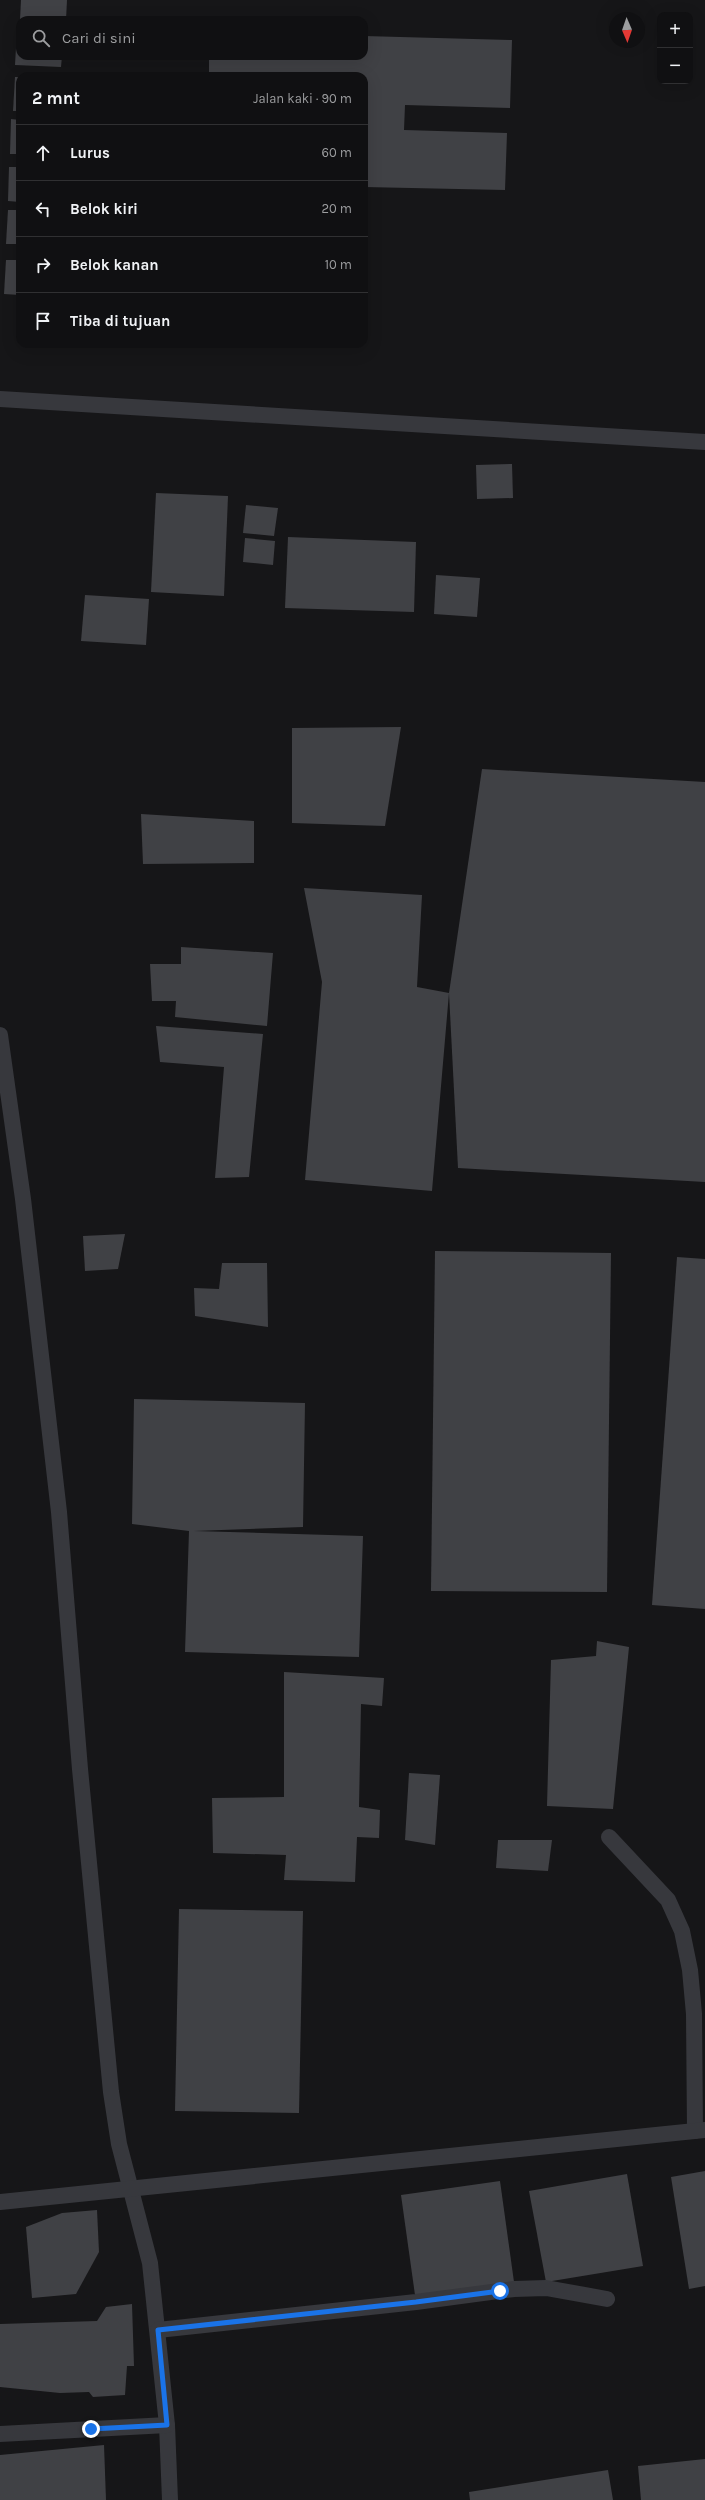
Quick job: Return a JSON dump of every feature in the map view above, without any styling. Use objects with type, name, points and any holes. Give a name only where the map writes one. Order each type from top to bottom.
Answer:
[{"type":"lane","points":[[0,399],[705,442]]},
{"type":"lane","points":[[0,1035],[23,1199],[59,1512],[80,1769],[111,2092],[119,2144],[150,2264],[167,2425],[170,2500]]},
{"type":"lane","points":[[0,2202],[700,2131],[694,2014],[690,1970],[682,1931],[668,1900],[609,1837]]},
{"type":"lane","points":[[158,2330],[416,2302],[514,2289],[546,2288],[607,2299]]},
{"type":"lane","points":[[0,2434],[167,2425]]},
{"type":"building","points":[[21,0],[67,0],[66,16],[20,16]]},
{"type":"building","points":[[368,36],[512,40],[510,108],[405,105],[404,130],[507,133],[505,190],[368,187],[368,72],[209,72],[209,60],[368,60]]},
{"type":"building","points":[[16,48],[16,60],[62,60],[61,67],[15,65]]},
{"type":"building","points":[[15,77],[16,77],[16,111],[13,111]]},
{"type":"building","points":[[11,119],[16,120],[16,154],[10,154]]},
{"type":"building","points":[[9,167],[16,167],[16,202],[8,201]]},
{"type":"building","points":[[8,210],[16,210],[16,244],[6,244]]},
{"type":"building","points":[[6,260],[16,260],[16,295],[4,294]]},
{"type":"building","points":[[512,464],[513,498],[477,499],[476,465]]},
{"type":"building","points":[[156,493],[228,496],[224,596],[151,592]]},
{"type":"building","points":[[246,505],[278,508],[274,536],[243,533]]},
{"type":"building","points":[[288,537],[416,542],[414,612],[285,608]]},
{"type":"building","points":[[245,538],[275,541],[273,565],[243,562]]},
{"type":"building","points":[[436,575],[480,578],[477,617],[434,614]]},
{"type":"building","points":[[85,595],[149,599],[146,645],[81,641]]},
{"type":"building","points":[[401,727],[385,826],[292,823],[292,728]]},
{"type":"building","points":[[482,769],[705,782],[705,1182],[458,1168],[449,993]]},
{"type":"building","points":[[141,814],[254,821],[254,863],[143,864]]},
{"type":"building","points":[[304,888],[422,895],[417,987],[449,993],[432,1191],[305,1180],[322,982]]},
{"type":"building","points":[[181,947],[273,953],[267,1026],[175,1017],[176,1001],[152,1001],[150,964],[181,964]]},
{"type":"building","points":[[156,1026],[263,1034],[249,1177],[215,1178],[224,1067],[160,1062]]},
{"type":"building","points":[[125,1234],[118,1269],[85,1271],[83,1236]]},
{"type":"building","points":[[435,1251],[611,1253],[607,1592],[431,1591]]},
{"type":"building","points":[[677,1257],[705,1259],[705,1609],[652,1605]]},
{"type":"building","points":[[222,1263],[267,1263],[268,1327],[195,1316],[194,1288],[219,1289]]},
{"type":"building","points":[[134,1399],[305,1403],[303,1527],[194,1531],[363,1536],[359,1657],[185,1652],[189,1531],[132,1524]]},
{"type":"building","points":[[597,1641],[629,1647],[613,1809],[547,1806],[551,1660],[596,1656]]},
{"type":"building","points":[[284,1672],[384,1678],[382,1706],[361,1704],[359,1807],[380,1810],[379,1838],[357,1837],[355,1882],[284,1880],[286,1855],[213,1853],[212,1798],[284,1797]]},
{"type":"building","points":[[409,1773],[440,1775],[435,1845],[405,1840]]},
{"type":"building","points":[[498,1840],[552,1840],[548,1871],[496,1868]]},
{"type":"building","points":[[179,1909],[303,1911],[299,2113],[175,2111]]},
{"type":"building","points":[[705,2171],[705,2286],[689,2289],[671,2177]]},
{"type":"building","points":[[627,2174],[643,2266],[546,2282],[529,2191]]},
{"type":"building","points":[[500,2181],[514,2282],[415,2295],[401,2195]]},
{"type":"building","points":[[97,2210],[99,2252],[76,2294],[32,2298],[26,2227],[62,2213]]},
{"type":"building","points":[[132,2304],[134,2366],[127,2366],[125,2395],[93,2397],[89,2392],[60,2393],[0,2387],[0,2324],[97,2321],[106,2307]]},
{"type":"building","points":[[104,2445],[106,2500],[0,2500],[0,2455]]},
{"type":"building","points":[[705,2459],[705,2500],[641,2500],[638,2466]]},
{"type":"building","points":[[608,2470],[613,2500],[470,2500],[469,2492]]},
{"type":"route","points":[[91,2429],[167,2425],[158,2330],[416,2302],[500,2291]]}]
